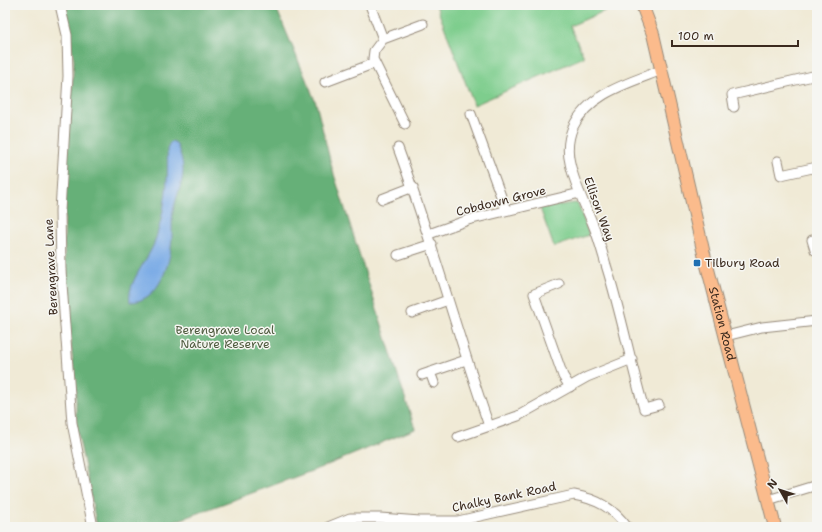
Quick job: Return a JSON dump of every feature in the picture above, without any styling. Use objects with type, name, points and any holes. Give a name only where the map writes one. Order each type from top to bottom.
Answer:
[{"type":"main road","name":"Station Road","points":[[642,5],[653,34],[704,254],[775,527]]},
{"type":"street","name":"Berengrave Lane","points":[[60,5],[67,35],[68,76],[60,211],[61,270],[72,422],[93,527]]},
{"type":"street","points":[[370,5],[383,39]]},
{"type":"street","points":[[405,124],[373,59],[374,51],[383,39],[423,24]]},
{"type":"street","points":[[325,82],[375,63]]},
{"type":"street","name":"Ellison Way","points":[[659,405],[644,409],[642,404],[632,359],[607,266],[593,224],[580,193],[568,155],[570,135],[586,108],[598,98],[662,70]]},
{"type":"street","points":[[734,107],[732,95],[817,75]]},
{"type":"street","points":[[471,114],[506,210]]},
{"type":"street","points":[[398,148],[429,234],[466,360],[490,426]]},
{"type":"street","points":[[778,161],[781,175],[817,167]]},
{"type":"street","points":[[382,199],[413,188]]},
{"type":"street","name":"Cobdown Grove","points":[[429,234],[468,220],[580,193]]},
{"type":"street","points":[[812,240],[815,250],[817,250]]},
{"type":"street","points":[[398,256],[432,244]]},
{"type":"street","points":[[559,284],[534,294],[563,376],[570,387]]},
{"type":"street","points":[[412,313],[448,300]]},
{"type":"street","points":[[726,336],[762,327],[817,321]]},
{"type":"street","points":[[458,437],[518,416],[604,369],[632,359]]},
{"type":"street","points":[[434,383],[426,374],[466,360]]},
{"type":"street","points":[[768,500],[817,485]]},
{"type":"street","name":"Chalky Bank Road","points":[[328,527],[350,518],[420,522],[458,520],[574,495],[588,497],[604,504],[618,515],[627,527]]},
{"type":"green space","name":"Berengrave Local Nature Reserve","points":[[65,5],[275,5],[316,103],[332,168],[415,429],[325,466],[160,527],[97,527],[76,424],[76,392],[67,307],[64,246],[66,162],[74,61]]},
{"type":"green space","points":[[436,5],[618,5],[570,26],[584,57],[474,105]]},
{"type":"green space","points":[[575,203],[578,204],[589,235],[554,247],[540,208]]},
{"type":"water","points":[[172,141],[176,143],[183,170],[181,185],[173,211],[172,244],[167,266],[164,275],[154,291],[139,301],[130,302],[131,287],[155,241],[164,207],[167,184],[167,149]]},
{"type":"place","name":"Tilbury Road","points":[[697,263]]}]
